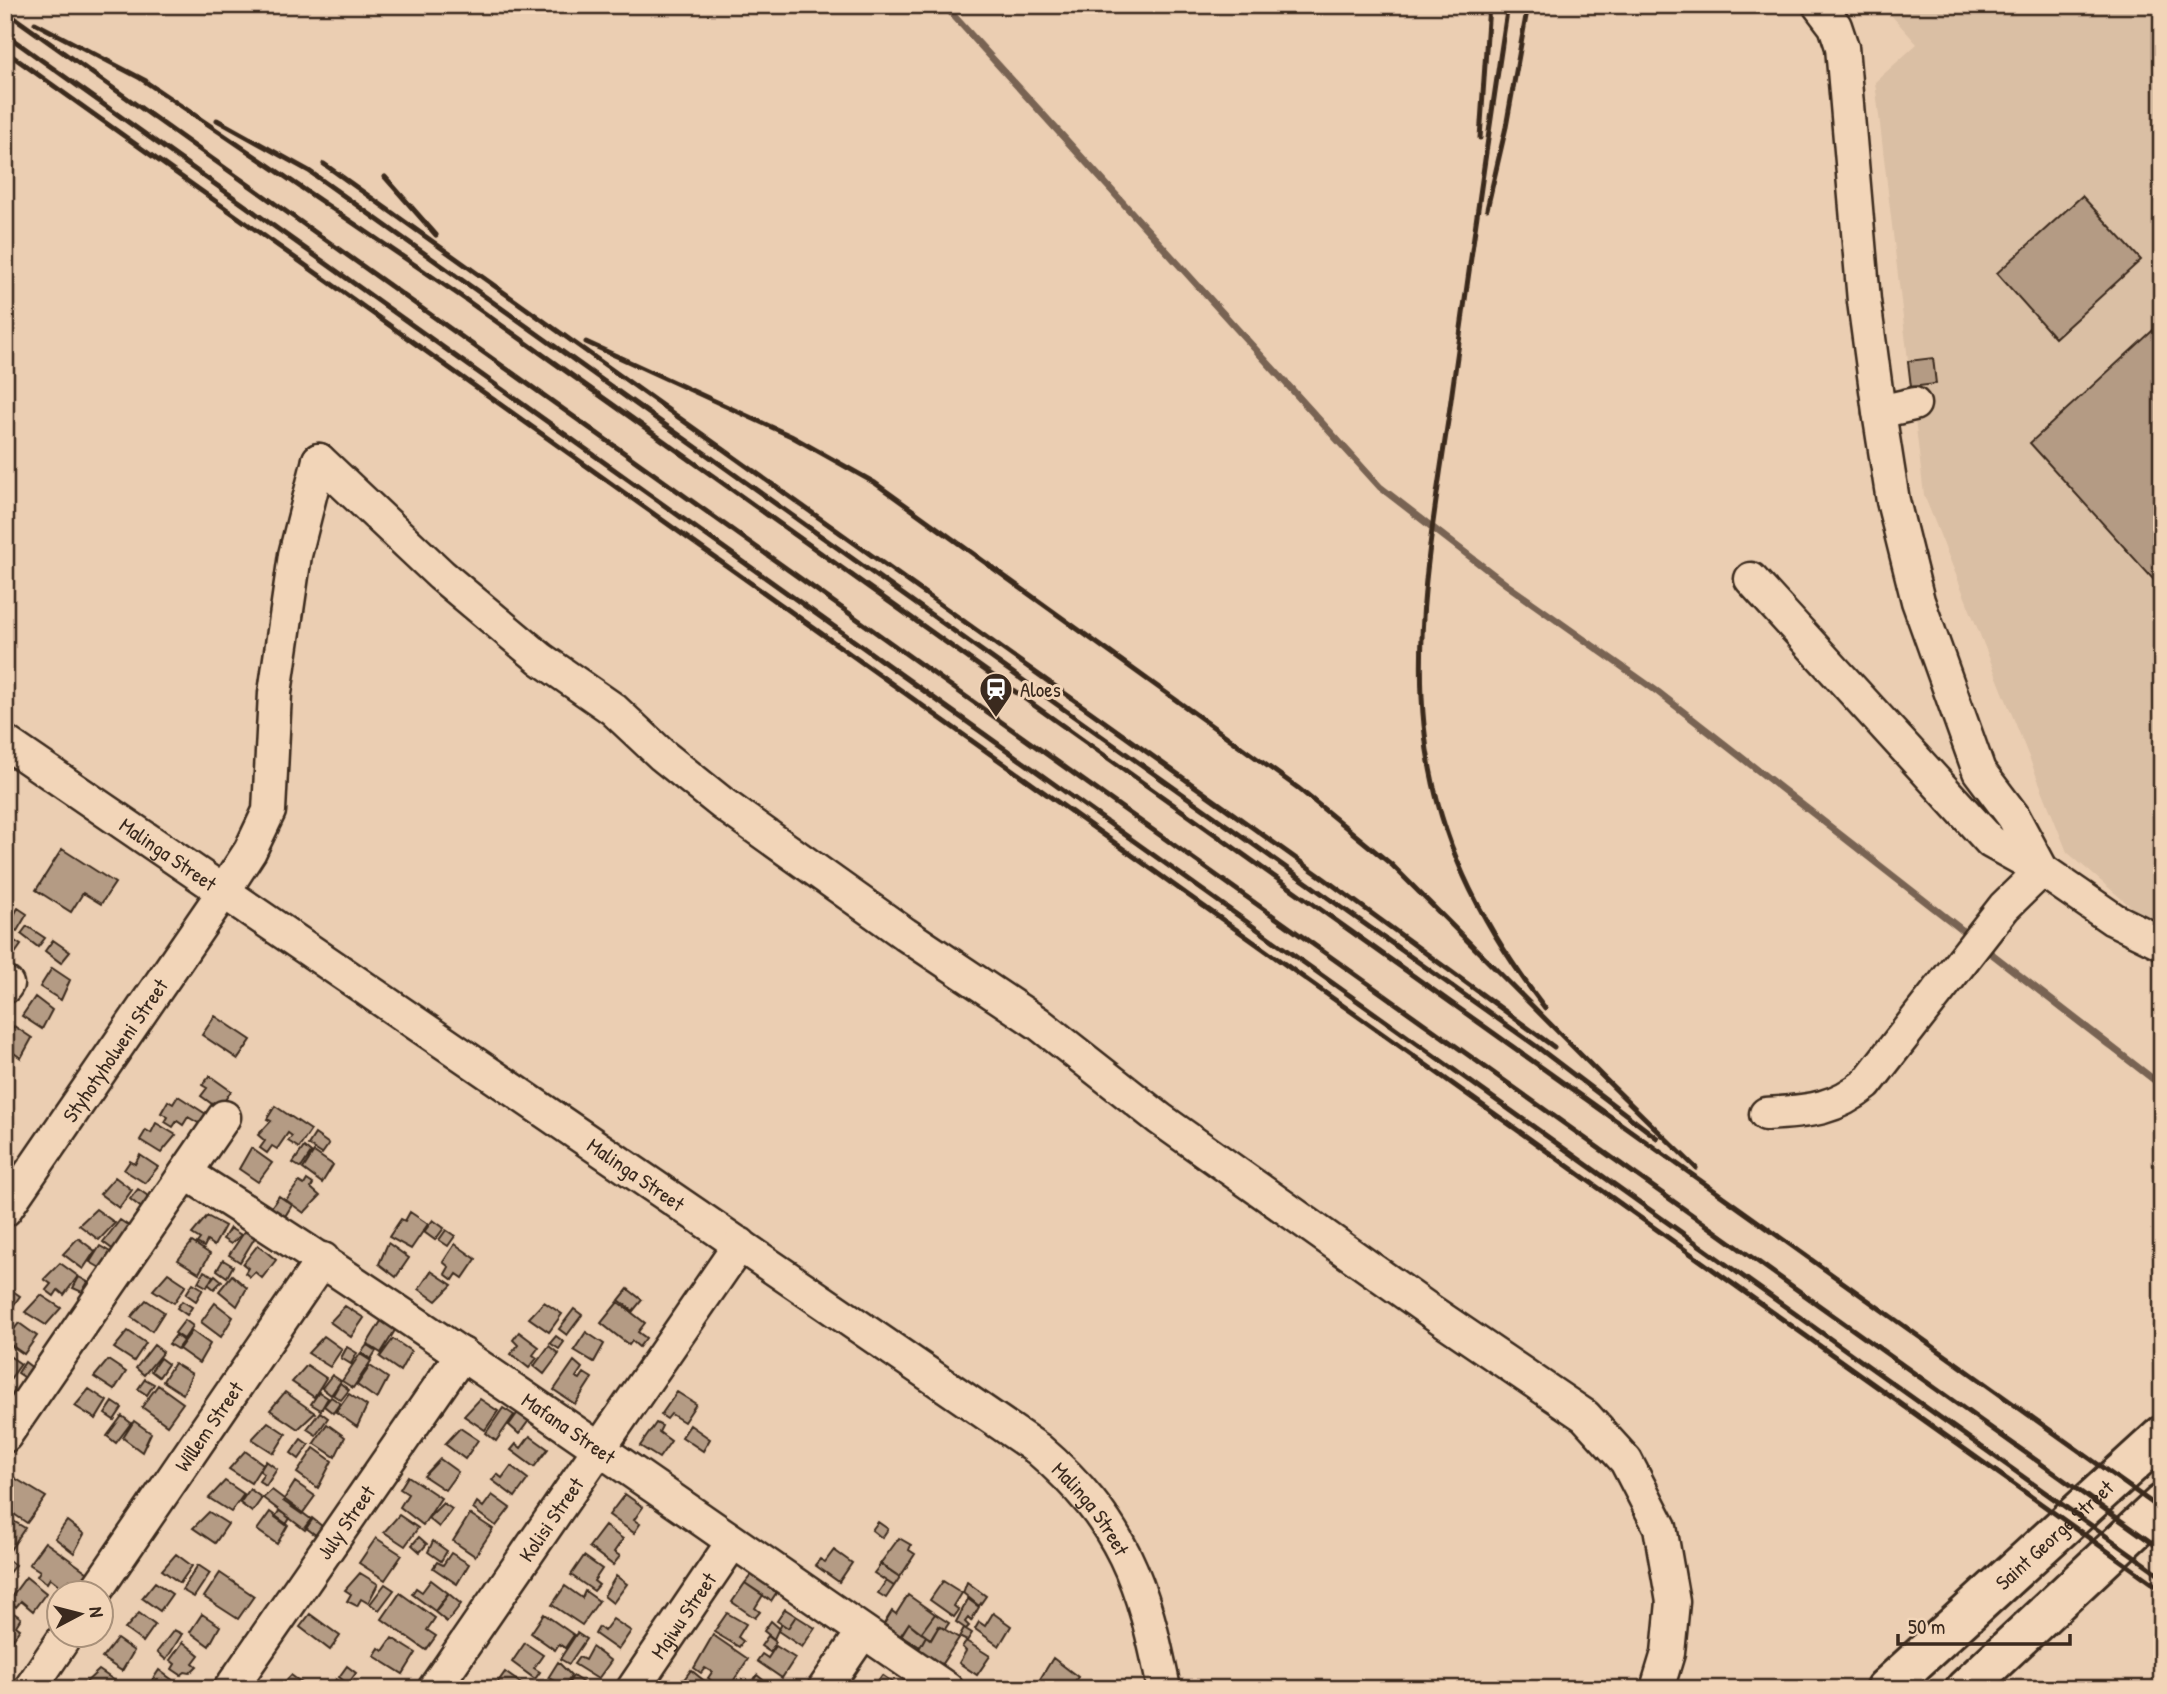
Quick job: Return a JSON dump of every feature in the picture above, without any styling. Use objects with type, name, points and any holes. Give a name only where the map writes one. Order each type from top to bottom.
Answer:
[{"type":"main road","name":"Saint George Street","points":[[1885,1689],[2162,1436]]},
{"type":"main road","points":[[1965,1689],[2162,1504]]},
{"type":"street","points":[[1819,5],[1835,26],[1842,47],[1863,288],[1879,412],[1894,501],[1917,601],[1979,771],[2013,816],[2042,870]]},
{"type":"street","points":[[1879,412],[1913,404]]},
{"type":"street","name":"Styhotyholweni Street","points":[[5,1210],[224,891],[250,851],[269,811],[275,693],[280,654],[295,555],[319,460],[441,575],[541,659],[613,709],[662,755],[723,804],[905,934],[1038,1023],[1160,1119],[1585,1416],[1626,1461],[1660,1527],[1673,1602],[1668,1653],[1657,1689]]},
{"type":"street","points":[[1751,579],[1992,842],[2042,870],[2113,919],[2162,943]]},
{"type":"street","name":"Malinga Street","points":[[5,742],[1038,1449],[1076,1483],[1108,1524],[1134,1573],[1151,1625],[1164,1689]]},
{"type":"street","points":[[1766,1114],[1823,1109],[1845,1101],[1866,1084],[2004,907],[2042,870]]},
{"type":"street","points":[[5,1436],[224,1117]]},
{"type":"street","name":"Mafana Street","points":[[186,1173],[323,1259],[599,1446],[947,1689]]},
{"type":"street","name":"Kolisi Street","points":[[433,1689],[740,1244]]},
{"type":"street","name":"Willem Street","points":[[105,1578],[323,1259]]},
{"type":"street","name":"July Street","points":[[229,1689],[462,1354]]},
{"type":"street","name":"Mgiwu Street","points":[[633,1689],[733,1542]]},
{"type":"street","points":[[824,1689],[863,1632]]},
{"type":"street","points":[[30,1689],[57,1648]]},
{"type":"shaded area","points":[[1882,5],[2162,5],[2162,930],[2158,930],[2067,852],[1924,495],[1875,82],[1917,44]]},
{"type":"building","points":[[2082,196],[2141,260],[2055,338],[1997,273]]},
{"type":"building","points":[[2162,322],[2162,589],[2030,443]]},
{"type":"building","points":[[1933,358],[1936,384],[1911,387],[1908,361]]},
{"type":"building","points":[[62,849],[115,883],[101,904],[83,893],[71,912],[36,890]]},
{"type":"building","points":[[18,908],[27,914],[17,931],[8,926]]},
{"type":"building","points":[[27,926],[45,938],[38,947],[21,934]]},
{"type":"building","points":[[5,935],[21,945],[14,955],[5,950]]},
{"type":"building","points":[[53,940],[70,952],[61,963],[45,951]]},
{"type":"building","points":[[52,968],[70,980],[61,1000],[40,987]]},
{"type":"building","points":[[35,997],[52,1010],[42,1029],[22,1016]]},
{"type":"building","points":[[215,1016],[251,1040],[238,1059],[202,1035]]},
{"type":"building","points":[[14,1026],[32,1038],[21,1058],[5,1047],[5,1038]]},
{"type":"building","points":[[5,1062],[12,1067],[5,1084]]},
{"type":"building","points":[[210,1076],[231,1091],[219,1109],[201,1096],[207,1088],[202,1085]]},
{"type":"building","points":[[178,1096],[206,1114],[200,1124],[188,1117],[183,1125],[177,1121],[173,1127],[165,1122],[168,1117],[161,1113],[168,1101],[173,1104]]},
{"type":"building","points":[[275,1106],[311,1130],[299,1148],[288,1141],[292,1136],[288,1133],[277,1149],[272,1146],[267,1153],[260,1148],[265,1141],[258,1135],[271,1121],[267,1119]]},
{"type":"building","points":[[156,1123],[176,1135],[161,1153],[140,1140],[146,1130],[151,1133]]},
{"type":"building","points":[[315,1134],[329,1144],[322,1154],[308,1145]]},
{"type":"building","points":[[304,1147],[311,1153],[301,1168],[293,1163]]},
{"type":"building","points":[[251,1148],[272,1163],[258,1182],[239,1169]]},
{"type":"building","points":[[314,1152],[333,1165],[322,1183],[303,1169]]},
{"type":"building","points":[[140,1155],[158,1167],[145,1183],[124,1170],[130,1161],[135,1164]]},
{"type":"building","points":[[115,1177],[132,1190],[119,1208],[100,1194]]},
{"type":"building","points":[[307,1180],[313,1184],[311,1188],[320,1196],[304,1213],[286,1200],[299,1182],[304,1185]]},
{"type":"building","points":[[138,1189],[151,1198],[143,1209],[130,1199]]},
{"type":"building","points":[[279,1196],[292,1205],[284,1218],[270,1209]]},
{"type":"building","points":[[96,1209],[115,1223],[99,1240],[79,1225]]},
{"type":"building","points":[[410,1212],[428,1224],[411,1249],[389,1237],[401,1219],[405,1221]]},
{"type":"building","points":[[207,1216],[225,1226],[214,1246],[207,1241],[204,1247],[197,1243],[200,1239],[192,1234]]},
{"type":"building","points":[[120,1220],[132,1228],[115,1251],[103,1242]]},
{"type":"building","points":[[433,1220],[444,1228],[435,1240],[424,1232]]},
{"type":"building","points":[[230,1228],[241,1235],[231,1244],[223,1239]]},
{"type":"building","points":[[247,1228],[257,1234],[240,1262],[229,1255]]},
{"type":"building","points":[[446,1230],[455,1236],[448,1246],[439,1240]]},
{"type":"building","points":[[78,1238],[95,1251],[83,1269],[63,1254]]},
{"type":"building","points":[[192,1242],[210,1254],[199,1273],[178,1260]]},
{"type":"building","points":[[388,1243],[409,1258],[396,1277],[379,1264]]},
{"type":"building","points":[[455,1244],[476,1259],[463,1278],[457,1274],[453,1280],[445,1274],[449,1267],[443,1262]]},
{"type":"building","points":[[258,1245],[276,1260],[262,1278],[255,1272],[250,1277],[245,1273],[248,1268],[243,1264]]},
{"type":"building","points":[[100,1246],[112,1253],[102,1269],[90,1262]]},
{"type":"building","points":[[223,1260],[233,1266],[227,1277],[217,1270]]},
{"type":"building","points":[[60,1263],[78,1276],[64,1295],[58,1290],[54,1296],[46,1290],[51,1284],[44,1279]]},
{"type":"building","points":[[204,1271],[213,1276],[207,1287],[198,1282]]},
{"type":"building","points":[[431,1271],[452,1285],[436,1301],[419,1289]]},
{"type":"building","points":[[168,1273],[186,1285],[174,1303],[153,1290]]},
{"type":"building","points":[[215,1275],[222,1281],[214,1289],[208,1284]]},
{"type":"building","points":[[232,1275],[247,1288],[237,1306],[219,1291]]},
{"type":"building","points":[[79,1277],[88,1282],[82,1292],[73,1288]]},
{"type":"building","points":[[193,1283],[203,1289],[196,1301],[186,1294]]},
{"type":"building","points":[[10,1289],[20,1296],[11,1309],[5,1304],[5,1296]]},
{"type":"building","points":[[628,1289],[642,1300],[633,1311],[619,1300]]},
{"type":"building","points":[[41,1295],[61,1308],[46,1325],[25,1312]]},
{"type":"building","points":[[146,1300],[164,1312],[152,1331],[131,1317]]},
{"type":"building","points":[[182,1301],[192,1307],[187,1315],[177,1308]]},
{"type":"building","points":[[544,1302],[562,1314],[549,1332],[529,1318]]},
{"type":"building","points":[[618,1302],[645,1323],[638,1332],[646,1338],[639,1347],[632,1341],[629,1345],[601,1323]]},
{"type":"building","points":[[215,1303],[233,1317],[221,1337],[201,1322]]},
{"type":"building","points":[[345,1306],[364,1318],[351,1337],[330,1322]]},
{"type":"building","points":[[574,1309],[582,1315],[567,1335],[559,1329]]},
{"type":"building","points":[[383,1318],[397,1327],[381,1353],[367,1344]]},
{"type":"building","points":[[185,1320],[193,1326],[184,1339],[175,1333]]},
{"type":"building","points":[[19,1323],[37,1336],[24,1354],[5,1341]]},
{"type":"building","points":[[128,1331],[146,1343],[134,1361],[114,1348]]},
{"type":"building","points":[[192,1331],[210,1344],[199,1363],[179,1349]]},
{"type":"building","points":[[519,1332],[539,1347],[533,1355],[537,1358],[529,1368],[511,1354],[518,1345],[513,1340]]},
{"type":"building","points":[[586,1332],[604,1344],[594,1362],[574,1350]]},
{"type":"building","points":[[176,1335],[183,1341],[177,1349],[169,1344]]},
{"type":"building","points":[[324,1336],[342,1349],[330,1367],[308,1353]]},
{"type":"building","points":[[556,1336],[564,1342],[559,1349],[550,1343]]},
{"type":"building","points":[[393,1339],[411,1351],[400,1371],[380,1357]]},
{"type":"building","points":[[154,1345],[163,1352],[144,1375],[136,1368]]},
{"type":"building","points":[[367,1345],[376,1351],[371,1359],[361,1353]]},
{"type":"building","points":[[549,1346],[559,1354],[544,1374],[534,1366]]},
{"type":"building","points":[[347,1347],[357,1353],[351,1364],[341,1358]]},
{"type":"building","points":[[5,1353],[21,1364],[8,1382],[5,1380]]},
{"type":"building","points":[[360,1354],[371,1361],[353,1388],[342,1381]]},
{"type":"building","points":[[160,1358],[168,1364],[159,1377],[151,1371]]},
{"type":"building","points":[[108,1360],[126,1372],[114,1390],[94,1377]]},
{"type":"building","points":[[574,1361],[582,1368],[576,1377],[580,1379],[584,1373],[592,1378],[575,1404],[554,1390]]},
{"type":"building","points":[[25,1362],[34,1369],[27,1379],[18,1373]]},
{"type":"building","points":[[174,1363],[192,1374],[183,1394],[163,1381]]},
{"type":"building","points":[[307,1365],[326,1378],[314,1397],[292,1382]]},
{"type":"building","points":[[370,1366],[388,1378],[377,1399],[357,1385]]},
{"type":"building","points":[[332,1375],[341,1381],[331,1395],[322,1388]]},
{"type":"building","points":[[145,1379],[154,1384],[147,1395],[138,1389]]},
{"type":"building","points":[[340,1383],[349,1390],[341,1400],[333,1395]]},
{"type":"building","points":[[158,1385],[183,1403],[167,1425],[142,1407]]},
{"type":"building","points":[[89,1389],[107,1401],[96,1419],[75,1406]]},
{"type":"building","points":[[285,1392],[315,1413],[298,1429],[270,1410]]},
{"type":"building","points":[[319,1392],[328,1398],[321,1410],[311,1404]]},
{"type":"building","points":[[677,1392],[696,1404],[684,1422],[671,1414],[667,1419],[661,1415]]},
{"type":"building","points":[[349,1394],[367,1406],[357,1427],[336,1412]]},
{"type":"building","points":[[331,1397],[340,1403],[333,1413],[324,1406]]},
{"type":"building","points":[[480,1399],[498,1411],[485,1430],[464,1416]]},
{"type":"building","points":[[113,1402],[122,1408],[114,1420],[105,1414]]},
{"type":"building","points":[[503,1408],[514,1415],[496,1441],[486,1433]]},
{"type":"building","points":[[519,1411],[530,1419],[519,1434],[509,1425]]},
{"type":"building","points":[[320,1412],[328,1418],[316,1435],[307,1429]]},
{"type":"building","points":[[122,1416],[131,1423],[116,1443],[107,1436]]},
{"type":"building","points":[[134,1421],[151,1433],[142,1452],[123,1438]]},
{"type":"building","points":[[268,1422],[286,1434],[274,1453],[252,1439]]},
{"type":"building","points":[[656,1423],[662,1426],[659,1432],[671,1441],[659,1458],[640,1446]]},
{"type":"building","points":[[327,1424],[345,1437],[335,1457],[314,1443]]},
{"type":"building","points":[[690,1425],[710,1439],[703,1451],[682,1437]]},
{"type":"building","points":[[460,1428],[478,1440],[465,1459],[445,1444]]},
{"type":"building","points":[[530,1436],[548,1449],[534,1467],[511,1450],[516,1444],[521,1448]]},
{"type":"building","points":[[301,1439],[309,1445],[299,1459],[291,1453]]},
{"type":"building","points":[[314,1448],[332,1461],[318,1488],[297,1473]]},
{"type":"building","points":[[245,1451],[263,1464],[251,1483],[229,1469]]},
{"type":"building","points":[[440,1459],[458,1472],[445,1490],[424,1476]]},
{"type":"building","points":[[266,1461],[277,1469],[266,1486],[259,1481],[264,1474],[260,1471]]},
{"type":"building","points":[[511,1466],[528,1479],[515,1497],[492,1480],[497,1474],[502,1478]]},
{"type":"building","points":[[8,1474],[46,1497],[27,1523],[5,1508],[5,1478]]},
{"type":"building","points":[[408,1476],[441,1498],[423,1525],[400,1507],[408,1494],[400,1489]]},
{"type":"building","points":[[225,1481],[244,1494],[231,1512],[209,1498]]},
{"type":"building","points":[[295,1482],[315,1496],[302,1514],[283,1501]]},
{"type":"building","points":[[250,1489],[262,1498],[252,1512],[240,1503]]},
{"type":"building","points":[[272,1490],[312,1520],[305,1530],[263,1498]]},
{"type":"building","points":[[625,1494],[643,1507],[634,1520],[640,1524],[634,1533],[609,1515]]},
{"type":"building","points":[[492,1495],[510,1508],[496,1526],[473,1509],[477,1502],[483,1507]]},
{"type":"building","points":[[443,1503],[452,1509],[439,1527],[428,1518]]},
{"type":"building","points":[[279,1511],[290,1518],[286,1525],[275,1517]]},
{"type":"building","points":[[209,1512],[228,1524],[215,1543],[193,1528]]},
{"type":"building","points":[[270,1512],[288,1525],[277,1544],[257,1530]]},
{"type":"building","points":[[470,1514],[493,1529],[475,1556],[453,1541]]},
{"type":"building","points":[[399,1515],[418,1528],[405,1546],[384,1532]]},
{"type":"building","points":[[5,1516],[25,1528],[8,1553],[5,1551]]},
{"type":"building","points":[[312,1518],[323,1527],[317,1536],[305,1527]]},
{"type":"building","points":[[67,1521],[84,1534],[74,1553],[55,1538]]},
{"type":"building","points":[[878,1522],[888,1529],[882,1538],[872,1530]]},
{"type":"building","points":[[605,1526],[623,1539],[614,1552],[620,1556],[613,1565],[589,1547]]},
{"type":"building","points":[[419,1537],[427,1544],[420,1552],[412,1545]]},
{"type":"building","points":[[376,1538],[402,1555],[385,1580],[359,1563]]},
{"type":"building","points":[[899,1538],[911,1545],[909,1550],[915,1554],[900,1577],[880,1564]]},
{"type":"building","points":[[433,1541],[447,1551],[441,1561],[428,1552]]},
{"type":"building","points":[[45,1542],[91,1575],[89,1578],[46,1578],[46,1582],[37,1576],[40,1571],[29,1564]]},
{"type":"building","points":[[834,1550],[852,1563],[839,1582],[815,1565],[820,1559],[825,1562]]},
{"type":"building","points":[[451,1553],[469,1564],[457,1584],[433,1568],[437,1562],[443,1565]]},
{"type":"building","points":[[176,1554],[192,1566],[180,1583],[162,1570]]},
{"type":"building","points":[[584,1556],[602,1569],[594,1581],[599,1585],[594,1591],[571,1575]]},
{"type":"building","points":[[7,1559],[15,1565],[5,1578],[5,1561]]},
{"type":"building","points":[[881,1564],[900,1577],[894,1586],[874,1573]]},
{"type":"building","points":[[198,1565],[210,1573],[194,1597],[182,1590]]},
{"type":"building","points":[[755,1570],[780,1587],[771,1601],[745,1583]]},
{"type":"building","points":[[220,1573],[254,1596],[238,1619],[204,1597]]},
{"type":"building","points":[[360,1573],[378,1584],[368,1603],[361,1599],[357,1606],[347,1601],[351,1594],[345,1590]]},
{"type":"building","points":[[616,1576],[627,1584],[613,1603],[604,1596]]},
{"type":"building","points":[[26,1577],[46,1593],[33,1611],[21,1601],[16,1607],[9,1600]]},
{"type":"building","points":[[431,1580],[448,1593],[435,1611],[412,1594],[416,1588],[422,1592]]},
{"type":"building","points":[[886,1581],[894,1586],[886,1598],[878,1593]]},
{"type":"building","points":[[943,1581],[962,1593],[954,1606],[959,1610],[954,1617],[930,1600]]},
{"type":"building","points":[[155,1582],[172,1594],[160,1611],[142,1598]]},
{"type":"building","points":[[967,1582],[986,1596],[979,1606],[963,1593]]},
{"type":"building","points":[[745,1583],[763,1595],[755,1608],[760,1612],[755,1618],[732,1602]]},
{"type":"building","points":[[385,1584],[394,1590],[379,1610],[370,1604]]},
{"type":"building","points":[[565,1586],[582,1598],[585,1591],[599,1601],[582,1625],[552,1605]]},
{"type":"building","points":[[400,1593],[435,1618],[427,1630],[436,1636],[426,1650],[382,1619]]},
{"type":"building","points":[[449,1594],[461,1604],[447,1622],[435,1612]]},
{"type":"building","points":[[908,1595],[935,1614],[921,1633],[909,1623],[901,1636],[884,1624],[892,1611],[896,1614]]},
{"type":"building","points":[[968,1599],[979,1607],[971,1621],[968,1618],[965,1622],[969,1626],[966,1629],[956,1622]]},
{"type":"building","points":[[5,1607],[21,1618],[16,1626],[20,1629],[13,1639],[5,1634]]},
{"type":"building","points":[[785,1609],[796,1616],[788,1628],[777,1621]]},
{"type":"building","points":[[139,1613],[155,1625],[143,1642],[125,1629]]},
{"type":"building","points":[[727,1613],[746,1624],[738,1637],[743,1641],[739,1647],[714,1632]]},
{"type":"building","points":[[993,1613],[1011,1626],[999,1646],[975,1629],[979,1622],[985,1626]]},
{"type":"building","points":[[202,1614],[220,1626],[209,1646],[190,1632]]},
{"type":"building","points":[[310,1614],[340,1636],[330,1650],[300,1627]]},
{"type":"building","points":[[544,1614],[574,1635],[565,1648],[559,1644],[555,1650],[531,1633]]},
{"type":"building","points":[[935,1614],[949,1623],[945,1629],[939,1626],[931,1639],[921,1633]]},
{"type":"building","points":[[796,1616],[815,1628],[802,1647],[778,1631],[782,1624],[788,1628]]},
{"type":"building","points":[[613,1619],[631,1631],[618,1650],[595,1634],[599,1627],[604,1631]]},
{"type":"building","points":[[771,1621],[779,1628],[774,1639],[764,1631]]},
{"type":"building","points":[[909,1623],[926,1636],[920,1647],[901,1635]]},
{"type":"building","points":[[939,1626],[959,1638],[941,1665],[918,1650],[926,1636],[931,1640]]},
{"type":"building","points":[[964,1628],[972,1633],[967,1641],[959,1637]]},
{"type":"building","points":[[174,1630],[182,1634],[166,1660],[157,1652]]},
{"type":"building","points":[[577,1633],[586,1639],[569,1664],[560,1659]]},
{"type":"building","points":[[713,1635],[748,1659],[728,1689],[722,1689],[708,1678],[712,1672],[705,1668],[701,1673],[694,1668]]},
{"type":"building","points":[[768,1636],[776,1642],[770,1652],[761,1646]]},
{"type":"building","points":[[392,1638],[416,1653],[403,1674],[374,1656],[379,1648],[383,1651]]},
{"type":"building","points":[[116,1640],[134,1651],[122,1671],[102,1658],[110,1648],[116,1648]]},
{"type":"building","points":[[966,1641],[990,1656],[977,1675],[959,1663],[966,1651],[962,1647]]},
{"type":"building","points":[[183,1642],[199,1655],[193,1663],[197,1666],[190,1673],[181,1675],[172,1669],[175,1664],[170,1660]]},
{"type":"building","points":[[525,1643],[543,1655],[534,1668],[540,1672],[535,1679],[512,1662]]},
{"type":"building","points":[[776,1646],[795,1658],[782,1678],[757,1661],[762,1654],[768,1658]]},
{"type":"building","points":[[592,1647],[611,1661],[598,1679],[574,1664],[579,1657],[585,1660]]},
{"type":"building","points":[[1053,1658],[1078,1677],[1069,1689],[1034,1689]]},
{"type":"building","points":[[558,1662],[571,1675],[565,1686],[548,1678]]},
{"type":"building","points":[[347,1666],[356,1673],[348,1684],[339,1677]]},
{"type":"building","points":[[99,1670],[118,1683],[113,1689],[82,1686]]},
{"type":"building","points":[[159,1670],[175,1682],[173,1689],[147,1688]]},
{"type":"building","points":[[691,1670],[708,1684],[704,1689],[677,1689]]},
{"type":"building","points":[[505,1672],[523,1685],[520,1689],[493,1689]]},
{"type":"building","points":[[291,1675],[310,1689],[278,1689]]},
{"type":"building","points":[[757,1675],[774,1689],[739,1689],[743,1683],[749,1687]]},
{"type":"building","points":[[882,1675],[900,1687],[899,1689],[872,1689]]},
{"type":"building","points":[[573,1676],[592,1689],[565,1689]]},
{"type":"building","points":[[336,1679],[345,1685],[343,1689],[330,1689]]},
{"type":"waterway","points":[[944,5],[1380,487],[1507,585],[1658,692],[1971,937]]},
{"type":"waterway","points":[[1983,947],[2162,1086]]},
{"type":"railway","points":[[1480,138],[1489,5]]},
{"type":"railway","points":[[1508,5],[1427,569],[1422,686],[1429,765],[1449,840],[1480,909],[1521,976],[1545,1008]]},
{"type":"railway","points":[[1487,209],[1506,127],[1528,5]]},
{"type":"railway","points":[[5,11],[2162,1550]]},
{"type":"railway","points":[[35,23],[146,81]]},
{"type":"railway","points":[[5,34],[2162,1576]]},
{"type":"railway","points":[[5,51],[2162,1590]]},
{"type":"railway","points":[[140,78],[462,297],[2162,1510]]},
{"type":"railway","points":[[217,120],[309,171],[1536,1046],[1657,1138]]},
{"type":"railway","points":[[324,164],[1326,880],[1554,1047]]},
{"type":"railway","points":[[385,177],[436,235]]},
{"type":"railway","points":[[586,342],[791,436],[875,483],[1298,788],[1392,865],[1606,1080]]},
{"type":"railway","points":[[1601,1075],[1696,1168]]},
{"type":"place","name":"Aloes","points":[[996,719]]}]
